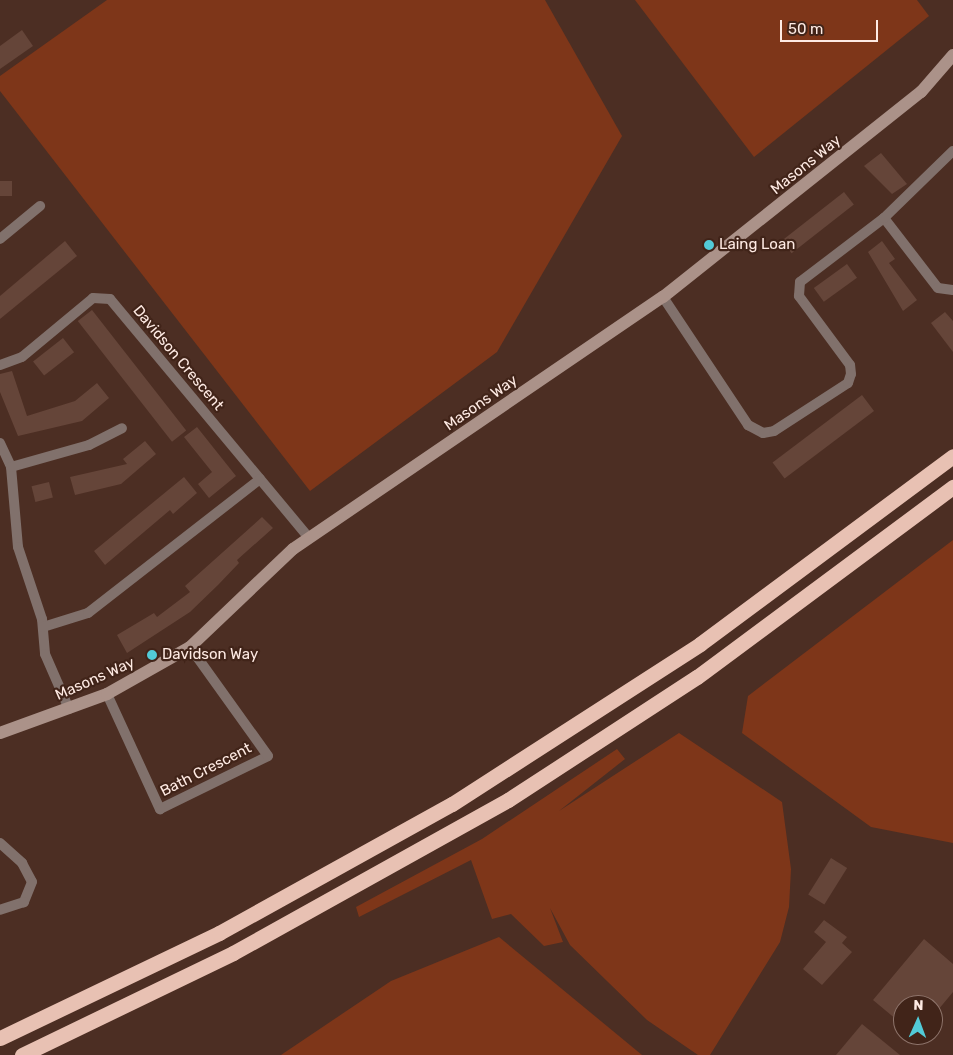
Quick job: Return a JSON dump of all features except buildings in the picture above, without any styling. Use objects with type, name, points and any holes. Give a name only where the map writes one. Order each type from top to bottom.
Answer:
[{"type":"highway","points":[[0,1038],[219,933],[452,804],[700,644],[953,456]]},
{"type":"highway","points":[[22,1055],[233,954],[508,800],[697,677],[953,487]]},
{"type":"street","name":"Masons Way","points":[[0,733],[69,710],[107,694],[190,648],[309,538],[663,297],[921,92],[953,55]]},
{"type":"street","points":[[663,297],[748,425],[763,433],[774,431],[848,383],[851,374],[850,365],[799,296],[800,282],[884,218],[953,151]]},
{"type":"street","points":[[0,239],[40,206]]},
{"type":"street","points":[[884,218],[938,288],[953,290]]},
{"type":"street","name":"Davidson Crescent","points":[[0,365],[22,357],[93,298],[110,299],[309,538]]},
{"type":"street","points":[[11,466],[89,445],[122,428]]},
{"type":"street","points":[[0,444],[11,466],[18,547],[43,626],[45,654],[69,710]]},
{"type":"street","points":[[43,626],[88,613],[260,479]]},
{"type":"street","name":"Bath Crescent","points":[[107,694],[154,804],[164,810],[268,756],[190,648]]},
{"type":"street","points":[[0,843],[22,863],[32,882],[24,902],[0,910]]},
{"type":"shaded area","points":[[107,0],[545,0],[622,136],[497,352],[310,491],[0,91],[0,76]]},
{"type":"shaded area","points":[[635,0],[917,0],[929,16],[754,157]]},
{"type":"shaded area","points":[[953,540],[953,843],[871,827],[742,733],[748,696]]},
{"type":"shaded area","points":[[679,733],[782,802],[791,869],[789,907],[780,942],[710,1055],[698,1055],[647,1020],[570,945],[550,908],[563,942],[544,946],[511,914],[492,919],[471,860],[359,917],[356,907],[482,839],[617,749],[625,759],[559,811]]},
{"type":"shaded area","points":[[499,937],[642,1055],[281,1055],[391,981]]},
{"type":"place","name":"Laing Loan","points":[[709,245]]},
{"type":"place","name":"Davidson Way","points":[[152,655]]}]
